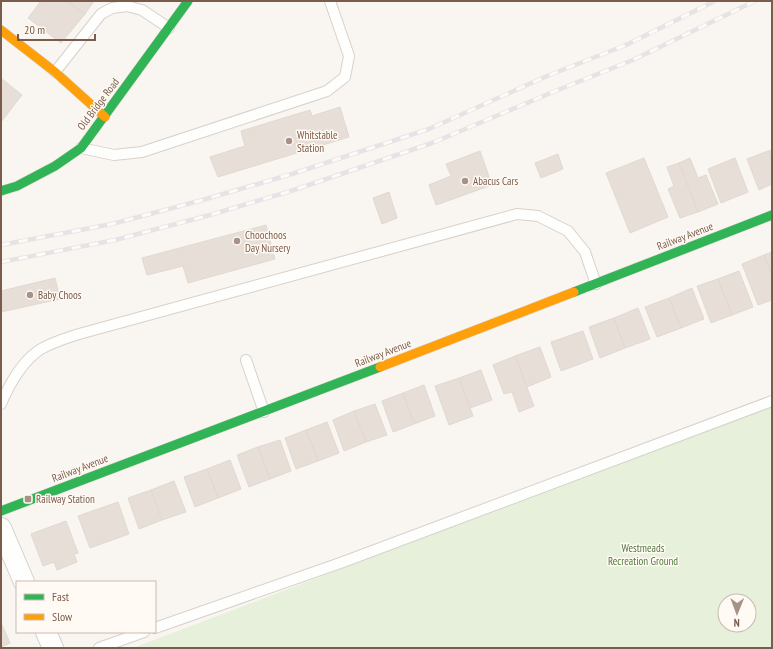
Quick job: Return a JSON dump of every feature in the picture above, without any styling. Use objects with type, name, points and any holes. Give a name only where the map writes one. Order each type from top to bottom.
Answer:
[{"type":"street","name":"Old Bridge Road","points":[[1,191],[17,186],[55,166],[81,148],[188,1]]},
{"type":"street","points":[[1,30],[55,72],[105,117]]},
{"type":"street","name":"Railway Avenue","points":[[1,511],[264,412],[772,215]]},
{"type":"street","points":[[1,528],[24,581]]},
{"type":"street","points":[[46,633],[53,648]]},
{"type":"lane","points":[[81,148],[114,155],[142,152],[327,91],[344,77],[349,56],[330,1]]},
{"type":"lane","points":[[55,72],[101,14],[112,8],[127,6],[142,10],[169,28]]},
{"type":"lane","points":[[1,404],[7,390],[29,358],[41,349],[57,341],[517,214],[538,216],[568,232],[585,252],[596,284]]},
{"type":"lane","points":[[246,360],[264,412]]},
{"type":"lane","points":[[156,628],[343,562],[772,401]]},
{"type":"lane","points":[[99,648],[141,633]]},
{"type":"green space","name":"Westmeads Recreation Ground","points":[[772,405],[772,648],[133,648]]},
{"type":"building","points":[[41,1],[67,1],[85,14],[61,43],[28,18]]},
{"type":"building","points":[[67,1],[94,1],[85,14]]},
{"type":"building","points":[[1,78],[22,95],[1,122]]},
{"type":"building","name":"Whitstable Station","points":[[340,107],[349,137],[218,177],[210,157],[245,146],[241,131],[310,110],[312,116]]},
{"type":"building","points":[[772,150],[772,162],[768,151]]},
{"type":"building","name":"Abacus Cars","points":[[480,151],[492,185],[436,205],[429,185],[451,176],[446,164]]},
{"type":"building","points":[[768,151],[772,162],[772,184],[759,190],[747,159]]},
{"type":"building","points":[[558,154],[563,169],[541,178],[535,163]]},
{"type":"building","points":[[644,158],[668,217],[630,233],[606,173]]},
{"type":"building","points":[[690,158],[698,178],[706,175],[718,204],[698,212],[679,163]]},
{"type":"building","points":[[735,158],[748,192],[721,203],[708,169]]},
{"type":"building","points":[[679,163],[698,212],[680,218],[668,189],[674,186],[667,167]]},
{"type":"building","points":[[389,192],[397,218],[382,224],[373,198]]},
{"type":"building","name":"Choochoos Day Nursery","points":[[266,225],[275,259],[188,283],[183,266],[147,275],[142,258]]},
{"type":"building","points":[[772,252],[772,276],[764,255]]},
{"type":"building","points":[[764,255],[772,276],[772,300],[758,305],[742,264]]},
{"type":"building","points":[[739,271],[753,307],[732,315],[718,279]]},
{"type":"building","name":"Baby Choos","points":[[55,278],[60,299],[1,312],[1,291]]},
{"type":"building","points":[[718,279],[732,315],[711,323],[697,286]]},
{"type":"building","points":[[692,288],[704,319],[681,328],[669,298]]},
{"type":"building","points":[[669,298],[681,328],[657,337],[645,307]]},
{"type":"building","points":[[638,308],[650,339],[625,348],[614,318]]},
{"type":"building","points":[[614,318],[625,348],[600,358],[589,327]]},
{"type":"building","points":[[583,331],[593,359],[561,371],[551,342]]},
{"type":"building","points":[[540,347],[551,377],[527,387],[515,356]]},
{"type":"building","points":[[515,356],[534,406],[519,412],[512,392],[504,394],[493,365]]},
{"type":"building","points":[[481,370],[492,400],[470,408],[459,378]]},
{"type":"building","points":[[459,378],[473,416],[449,425],[435,386]]},
{"type":"building","points":[[424,385],[435,416],[414,424],[403,393]]},
{"type":"building","points":[[403,393],[414,424],[393,432],[382,401]]},
{"type":"building","points":[[375,404],[387,435],[366,442],[354,411]]},
{"type":"building","points":[[354,411],[366,442],[344,451],[333,420]]},
{"type":"building","points":[[327,422],[339,453],[318,461],[306,430]]},
{"type":"building","points":[[306,430],[318,461],[296,469],[285,438]]},
{"type":"building","points":[[280,440],[291,471],[270,479],[258,447]]},
{"type":"building","points":[[258,447],[270,479],[249,487],[237,455]]},
{"type":"building","points":[[230,460],[241,489],[218,498],[207,469]]},
{"type":"building","points":[[207,469],[218,498],[195,507],[184,477]]},
{"type":"building","points":[[174,481],[186,512],[162,520],[151,490]]},
{"type":"building","points":[[151,490],[162,520],[139,529],[128,498]]},
{"type":"building","points":[[118,502],[129,534],[90,548],[78,516]]},
{"type":"building","points":[[66,521],[78,553],[74,554],[77,562],[57,570],[54,562],[43,566],[31,534]]},
{"type":"building","points":[[1,625],[10,643],[1,647]]},
{"type":"railway","points":[[1,245],[112,224],[199,201],[292,174],[429,129],[547,76],[626,45],[715,1]]},
{"type":"railway","points":[[1,262],[115,240],[210,215],[291,191],[432,143],[633,60],[755,1]]},
{"type":"traffic: fast","points":[[1,191],[17,186],[55,166],[81,148],[188,1]]},
{"type":"traffic: fast","points":[[574,292],[772,215]]},
{"type":"traffic: fast","points":[[1,511],[380,367]]},
{"type":"traffic: slow","points":[[1,30],[55,72],[105,117]]},
{"type":"traffic: slow","points":[[380,367],[574,292]]},
{"type":"place","name":"Whitstable Station","points":[[289,141]]},
{"type":"place","name":"Abacus Cars","points":[[465,181]]},
{"type":"place","name":"Choochoos Day Nursery","points":[[237,241]]},
{"type":"place","name":"Baby Choos","points":[[30,295]]},
{"type":"place","name":"Railway Station","points":[[28,499]]}]
